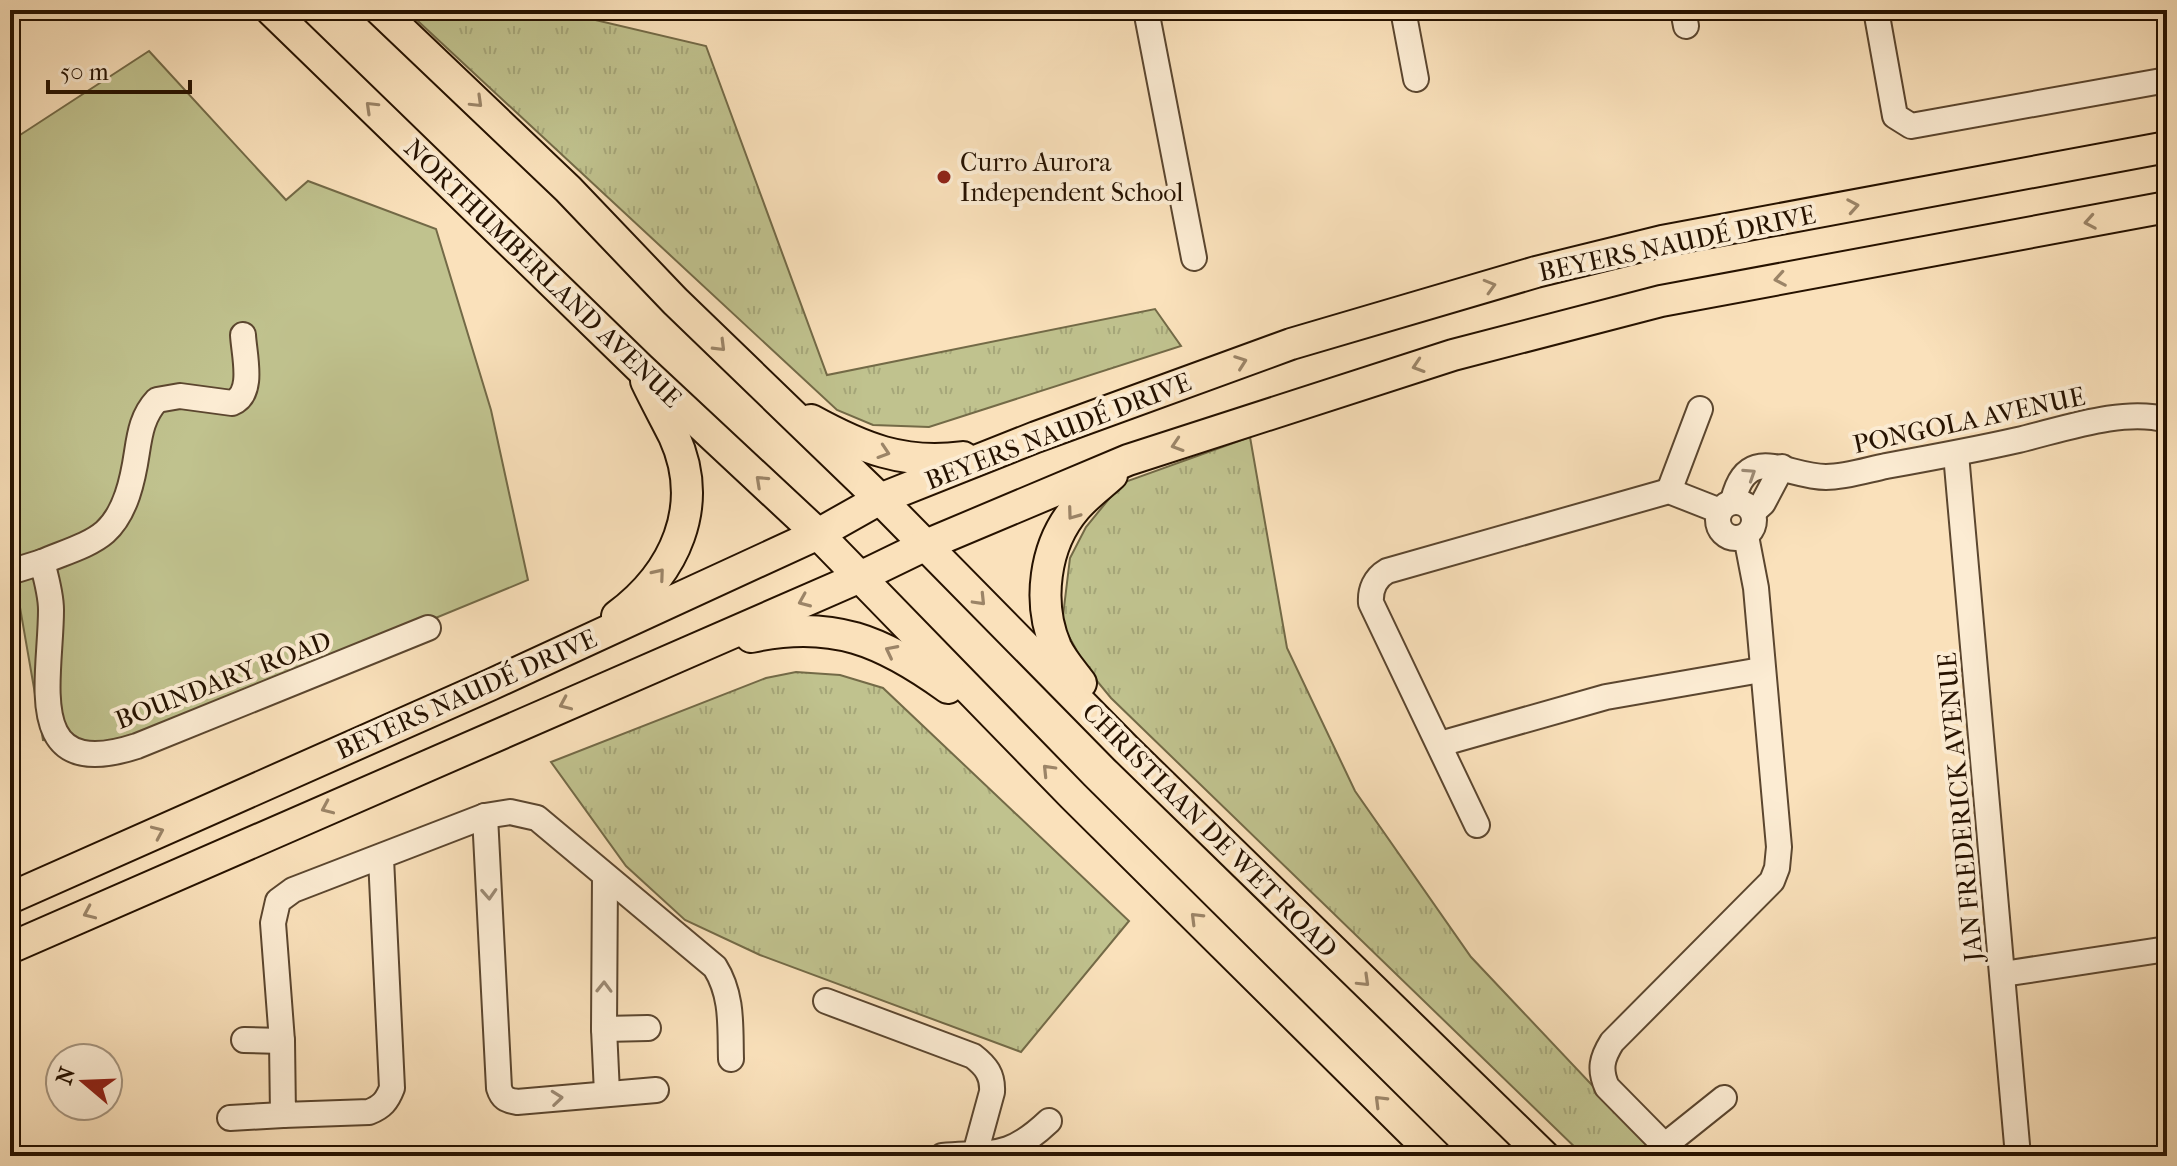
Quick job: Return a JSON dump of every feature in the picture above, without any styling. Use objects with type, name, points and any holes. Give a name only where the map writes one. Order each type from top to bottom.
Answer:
[{"type":"main road","name":"NORTHUMBERLAND AVENUE","points":[[271,10],[640,368],[818,534]]},
{"type":"main road","points":[[380,10],[568,189],[766,390],[880,499]]},
{"type":"main road","name":"BEYERS NAUDÉ DRIVE","points":[[10,898],[490,685],[818,534],[880,499],[1291,344],[1536,272],[1662,241],[2167,147]]},
{"type":"main road","name":"BEYERS NAUDÉ DRIVE","points":[[10,948],[858,578],[926,545],[1128,460],[1453,355],[1661,301],[2167,207]]},
{"type":"main road","points":[[580,643],[633,604],[667,564],[679,542],[686,519],[684,473],[675,438],[640,368]]},
{"type":"main road","points":[[766,390],[812,421],[885,454],[942,460],[994,454]]},
{"type":"main road","points":[[1126,749],[1057,648],[1045,601],[1048,566],[1058,535],[1075,508],[1128,460]]},
{"type":"main road","name":"CHRISTIAAN DE WET ROAD","points":[[880,499],[1126,749],[1544,1156]]},
{"type":"main road","points":[[818,534],[858,578],[1436,1156]]},
{"type":"main road","points":[[691,649],[797,629],[838,632],[871,641],[911,662],[1024,744]]},
{"type":"street","points":[[1146,10],[1194,258]]},
{"type":"street","points":[[1403,10],[1416,79]]},
{"type":"street","points":[[1876,10],[1895,116],[1911,126],[2167,80]]},
{"type":"street","points":[[10,572],[42,562],[105,533],[126,499],[143,421],[157,400],[180,396],[232,403],[243,396],[246,387],[243,335]]},
{"type":"street","points":[[1669,491],[1700,409]]},
{"type":"street","name":"PONGOLA AVENUE","points":[[1735,508],[1763,503],[1782,467],[1813,476],[1830,477],[1956,454],[2111,419],[2138,416],[2167,420]]},
{"type":"street","name":"JAN FREDERICK AVENUE","points":[[1956,454],[2018,1156]]},
{"type":"street","points":[[1477,825],[1371,603],[1372,587],[1377,580],[1387,571],[1669,491],[1735,508],[1754,523],[1746,536],[1756,588],[1779,847],[1777,868],[1772,881],[1612,1042],[1602,1063],[1602,1075],[1607,1087],[1670,1151],[1724,1098]]},
{"type":"street","points":[[1735,508],[1718,522],[1723,532],[1733,538],[1746,536]]},
{"type":"street","name":"BOUNDARY ROAD","points":[[42,562],[51,605],[49,723],[61,740],[88,753],[116,753],[137,746],[428,628]]},
{"type":"street","points":[[1440,744],[1606,697],[1761,670]]},
{"type":"street","points":[[283,1115],[282,1041],[273,923],[278,901],[293,890],[485,816],[510,812],[537,818],[715,967],[729,998],[731,1059]]},
{"type":"street","points":[[485,816],[499,1088],[502,1096],[517,1102],[656,1090]]},
{"type":"street","points":[[230,1118],[369,1112],[387,1101],[392,1088],[381,858]]},
{"type":"street","points":[[605,876],[604,1029],[607,1093]]},
{"type":"street","points":[[2003,974],[2167,949]]},
{"type":"street","points":[[826,1001],[973,1056],[984,1064],[993,1083],[975,1154]]},
{"type":"street","points":[[604,1029],[648,1028]]},
{"type":"street","points":[[244,1040],[282,1041]]},
{"type":"street","points":[[942,1156],[1008,1150],[1031,1137],[1049,1121]]},
{"type":"green space","points":[[406,10],[553,10],[706,46],[827,375],[1155,309],[1181,346],[929,427],[873,425],[837,410]]},
{"type":"green space","points":[[149,51],[286,200],[308,181],[436,229],[491,410],[528,580],[119,748],[43,740],[10,550],[10,185],[20,135]]},
{"type":"green space","points":[[1250,437],[1287,648],[1355,791],[1471,957],[1659,1156],[1584,1156],[1111,698],[1087,669],[1062,624],[1070,558],[1086,527],[1122,483]]},
{"type":"green space","points":[[796,672],[840,675],[883,688],[1129,921],[1021,1052],[760,955],[685,920],[626,866],[551,762],[766,678]]},
{"type":"place","name":"Curro Aurora Independent School","points":[[944,177]]}]
